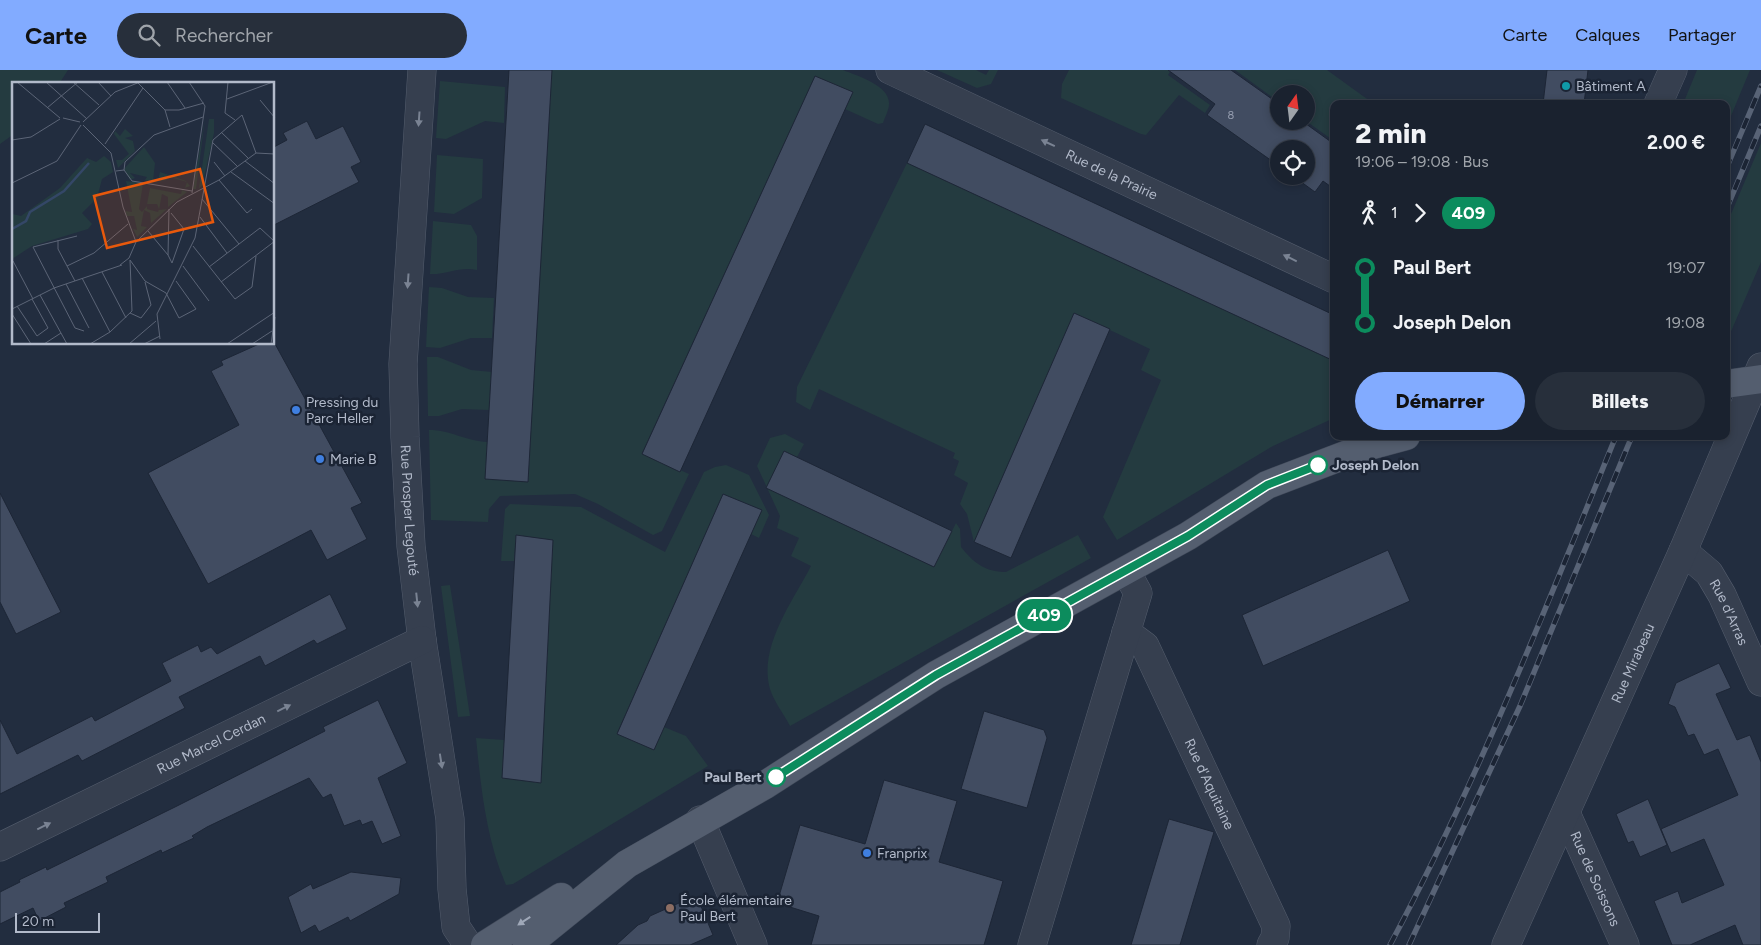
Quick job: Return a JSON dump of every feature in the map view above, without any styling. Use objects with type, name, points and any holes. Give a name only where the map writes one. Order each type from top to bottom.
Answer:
[{"type":"main road","points":[[1730,383],[1760,376]]},
{"type":"main road","points":[[527,945],[627,864],[700,820],[765,785],[936,675],[1188,536],[1267,485],[1369,446],[1391,440]]},
{"type":"main road","points":[[485,945],[586,880],[627,864]]},
{"type":"street","name":"Rue Prosper Legouté","points":[[422,70],[403,364],[411,546],[422,640],[450,819],[452,889],[456,927],[468,945]]},
{"type":"street","name":"Rue de la Prairie","points":[[890,70],[1330,277]]},
{"type":"street","points":[[1660,100],[1673,70]]},
{"type":"street","name":"Rue Mirabeau","points":[[1506,945],[1760,376]]},
{"type":"street","name":"Rue d'Arras","points":[[1683,551],[1709,573],[1722,595],[1761,682]]},
{"type":"street","points":[[1032,945],[1138,593],[1126,570]]},
{"type":"street","name":"Rue d'Aquitaine","points":[[1126,632],[1145,646],[1276,926],[1272,945]]},
{"type":"street","name":"Rue Marcel Cerdan","points":[[0,848],[422,640]]},
{"type":"street","name":"Rue de Soissons","points":[[1566,813],[1625,945]]},
{"type":"street","points":[[700,820],[754,945]]},
{"type":"green space","points":[[0,70],[68,70],[60,82],[12,82],[12,135],[0,144]]},
{"type":"green space","points":[[552,70],[843,70],[879,86],[888,97],[887,114],[883,123],[878,124],[845,109],[852,92],[815,76],[642,453],[689,474],[662,531],[653,535],[598,504],[575,494],[500,496],[489,509],[488,522],[431,520],[429,430],[437,430],[472,440],[488,442],[528,481]]},
{"type":"green space","points":[[937,70],[976,70],[986,75],[989,70],[998,70],[991,84],[977,88]]},
{"type":"green space","points":[[1069,70],[1171,70],[1168,75],[1210,105],[1205,113],[1179,95],[1146,135],[1141,134],[1061,98],[1062,84]]},
{"type":"green space","points":[[1235,70],[1327,70],[1368,100],[1330,100],[1330,138],[1315,127],[1315,85],[1270,85],[1270,95]]},
{"type":"green space","points":[[1697,70],[1750,70],[1730,118],[1730,100],[1685,100]]},
{"type":"green space","points":[[440,81],[505,87],[504,123],[485,121],[446,139],[436,138]]},
{"type":"green space","points":[[1761,143],[1761,262],[1730,334],[1730,217]]},
{"type":"green space","points":[[437,155],[483,159],[482,198],[454,214],[434,212]]},
{"type":"green space","points":[[907,163],[1330,359],[1330,420],[1273,446],[1117,540],[1103,517],[1161,380],[1141,370],[1150,349],[1074,313],[974,542],[967,514],[960,504],[968,483],[954,475],[959,461],[953,458],[955,453],[819,389],[810,410],[796,402],[797,387]]},
{"type":"green space","points":[[433,221],[471,225],[477,236],[477,270],[465,269],[430,274]]},
{"type":"green space","points":[[429,287],[442,288],[468,297],[494,298],[492,338],[471,338],[440,348],[426,347]]},
{"type":"green space","points":[[427,357],[438,357],[471,370],[492,372],[489,410],[462,409],[439,416],[428,416]]},
{"type":"green space","points":[[785,434],[804,444],[797,457],[784,451],[767,488],[757,466],[770,438]]},
{"type":"green space","points":[[726,465],[749,475],[769,515],[759,538],[751,534],[762,510],[723,494],[617,733],[654,750],[664,727],[686,736],[708,766],[513,884],[506,885],[499,868],[489,831],[482,794],[476,738],[504,740],[553,540],[516,535],[514,561],[501,561],[505,509],[510,504],[581,507],[665,552],[704,472]]},
{"type":"green space","points":[[767,488],[934,567],[956,523],[960,529],[961,547],[981,566],[999,572],[1006,572],[1078,535],[1091,558],[790,726],[770,689],[769,657],[779,625],[811,566],[791,556],[799,538],[777,528],[780,516]]},
{"type":"green space","points":[[450,585],[470,716],[458,717],[441,586]]},
{"type":"building","points":[[509,70],[552,70],[528,482],[485,479]]},
{"type":"building","points":[[1168,70],[1231,70],[1270,98],[1270,130],[1315,130],[1330,141],[1330,186],[1323,181],[1315,192],[1305,185],[1315,185],[1315,140],[1270,140],[1270,160],[1207,115],[1215,104]]},
{"type":"building","name":"Bâtiment A","points":[[1547,70],[1588,70],[1584,100],[1543,100]]},
{"type":"building","points":[[815,76],[853,92],[680,472],[642,454]]},
{"type":"building","points":[[307,121],[316,139],[343,126],[361,162],[351,167],[359,182],[275,224],[275,146],[287,140],[283,133]]},
{"type":"building","points":[[925,124],[1330,313],[1330,359],[907,163]]},
{"type":"building","points":[[1074,313],[1110,329],[1011,558],[974,542]]},
{"type":"building","points":[[275,344],[362,503],[351,508],[367,539],[327,560],[311,530],[208,584],[148,473],[239,425],[211,371],[223,365],[221,361],[257,345]]},
{"type":"building","points":[[784,451],[952,531],[934,567],[766,488]]},
{"type":"building","points":[[0,493],[61,612],[16,634],[0,602]]},
{"type":"building","points":[[723,494],[762,510],[654,750],[617,734]]},
{"type":"building","points":[[516,535],[553,540],[541,783],[502,778]]},
{"type":"building","points":[[1388,550],[1410,601],[1263,666],[1242,615]]},
{"type":"building","points":[[330,594],[347,629],[317,644],[314,640],[265,666],[260,656],[179,697],[185,708],[82,761],[78,755],[0,794],[0,720],[17,754],[92,716],[95,721],[171,681],[162,663],[198,645],[201,652],[211,647],[217,654]]},
{"type":"building","points":[[1719,663],[1731,688],[1716,694],[1737,740],[1750,735],[1761,762],[1761,945],[1743,945],[1735,925],[1690,945],[1672,945],[1654,901],[1678,891],[1682,903],[1724,885],[1704,839],[1671,853],[1661,829],[1738,795],[1718,749],[1704,755],[1694,734],[1688,736],[1675,707],[1668,704],[1676,683]]},
{"type":"building","points":[[378,700],[407,763],[378,778],[401,836],[382,844],[372,821],[362,825],[360,820],[344,826],[331,794],[323,798],[309,778],[207,827],[192,836],[194,838],[162,853],[161,850],[106,877],[108,882],[64,903],[66,907],[39,921],[33,908],[0,924],[0,892],[20,882],[19,880],[46,867],[47,870],[177,806],[325,731],[323,727]]},
{"type":"building","points":[[984,711],[1044,730],[1047,738],[1027,808],[961,789]]},
{"type":"building","name":"Franprix","points":[[884,780],[957,801],[939,862],[1003,881],[984,945],[811,945],[819,916],[777,903],[800,825],[865,844]]},
{"type":"building","points":[[1648,799],[1667,845],[1640,857],[1633,841],[1628,843],[1616,814]]},
{"type":"building","points":[[1169,819],[1214,832],[1180,945],[1131,945]]},
{"type":"building","points":[[351,872],[401,878],[399,894],[350,921],[348,917],[319,932],[315,925],[301,933],[288,897],[311,884],[313,889]]},
{"type":"building","points":[[698,899],[713,935],[690,945],[616,945],[638,925],[647,921],[650,916],[679,903],[684,905]]},
{"type":"railway","points":[[1730,160],[1761,86]]},
{"type":"railway","points":[[1730,200],[1761,126]]},
{"type":"railway","points":[[1390,945],[1422,883],[1481,758],[1537,630],[1614,440]]},
{"type":"railway","points":[[1409,945],[1520,706],[1630,440]]},
{"type":"bus line","name":"409","points":[[776,777],[936,675],[1188,536],[1267,485],[1318,465]]},
{"type":"place","name":"Bâtiment A","points":[[1566,86]]},
{"type":"place","name":"Pressing du Parc Heller","points":[[296,410]]},
{"type":"place","name":"Marie B","points":[[320,459]]},
{"type":"place","name":"Joseph Delon","points":[[1318,465]]},
{"type":"place","name":"Paul Bert","points":[[776,777]]},
{"type":"place","name":"Franprix","points":[[867,853]]},
{"type":"place","name":"École élémentaire Paul Bert","points":[[670,908]]}]
